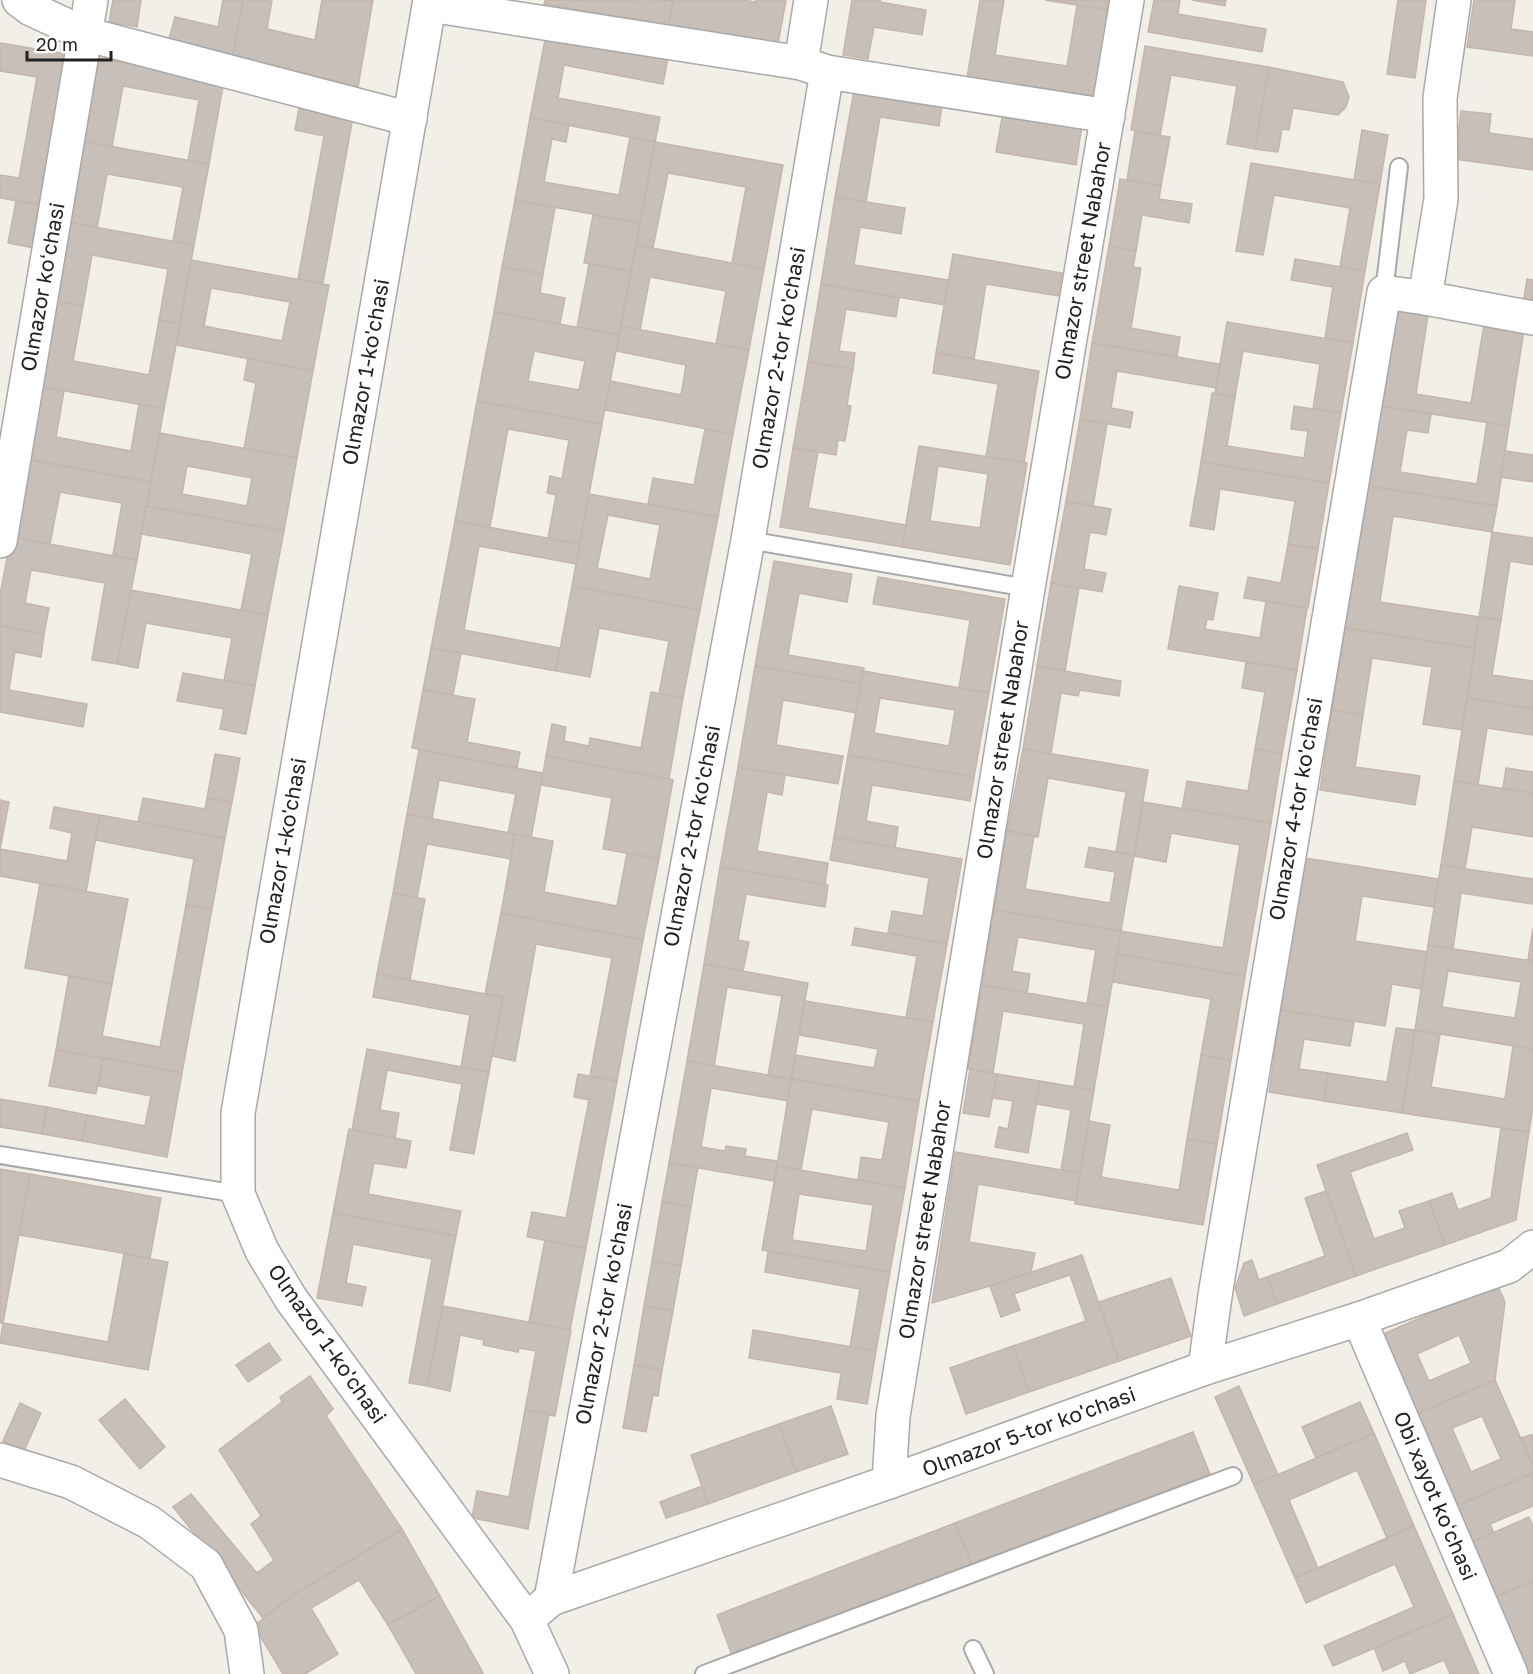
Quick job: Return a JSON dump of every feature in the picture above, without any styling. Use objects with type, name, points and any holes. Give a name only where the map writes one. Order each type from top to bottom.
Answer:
[{"type":"street","points":[[19,0],[31,9],[85,34],[410,119]]},
{"type":"street","name":"Olmazor koʻchasi","points":[[0,541],[91,0]]},
{"type":"street","name":"Olmazor 2-tor ko'chasi","points":[[539,1609],[747,540],[814,67],[811,0]]},
{"type":"street","name":"Olmazor street Nabahor","points":[[889,1482],[893,1416],[1028,588],[1127,0]]},
{"type":"street","points":[[1425,298],[1441,199],[1440,98],[1454,0]]},
{"type":"street","points":[[430,2],[1108,116]]},
{"type":"street","name":"Olmazor 1-ko'chasi","points":[[430,2],[238,1113],[238,1194],[262,1251],[291,1299],[539,1609],[552,1674]]},
{"type":"street","points":[[1384,292],[1533,318]]},
{"type":"street","name":"Olmazor 4-tor ko'chasi","points":[[1205,1368],[1216,1288],[1384,292]]},
{"type":"street","name":"Olmazor 5-tor ko'chasi","points":[[539,1609],[1205,1368],[1359,1319],[1509,1266],[1533,1247]]},
{"type":"street","name":"Obi xayot koʻchasi","points":[[1359,1319],[1511,1674]]},
{"type":"street","points":[[0,1460],[72,1482],[149,1522],[206,1565],[241,1630],[247,1674]]},
{"type":"lane","points":[[1384,292],[1399,167]]},
{"type":"lane","points":[[747,540],[1028,588]]},
{"type":"lane","points":[[0,1155],[238,1194]]},
{"type":"lane","points":[[704,1674],[1233,1476]]},
{"type":"lane","points":[[973,1649],[985,1674]]},
{"type":"building","points":[[113,0],[141,0],[137,27],[109,22]]},
{"type":"building","points":[[223,0],[243,0],[233,56],[169,39],[175,17],[218,27]]},
{"type":"building","points":[[243,0],[272,0],[267,29],[315,40],[322,0],[373,0],[358,87],[233,56]]},
{"type":"building","points":[[545,0],[673,0],[669,25],[544,4]]},
{"type":"building","points":[[673,0],[755,2],[756,0],[786,0],[778,44],[669,25]]},
{"type":"building","points":[[852,0],[880,0],[880,2],[926,10],[922,35],[874,27],[868,59],[843,55]]},
{"type":"building","points":[[980,0],[1004,0],[995,55],[1067,66],[1077,5],[1108,10],[1096,96],[1086,95],[1085,97],[967,78]]},
{"type":"building","points":[[1045,0],[1110,0],[1108,10]]},
{"type":"building","points":[[1154,0],[1180,0],[1178,14],[1266,29],[1262,52],[1148,32]]},
{"type":"building","points":[[1192,0],[1226,0],[1225,6]]},
{"type":"building","points":[[1398,0],[1426,0],[1415,78],[1387,74]]},
{"type":"building","points":[[1474,0],[1515,0],[1511,29],[1533,32],[1533,56],[1467,47]]},
{"type":"building","points":[[546,35],[668,58],[663,84],[564,65],[558,98],[660,117],[655,142],[530,118]]},
{"type":"building","points":[[0,43],[67,54],[41,205],[0,198],[0,175],[19,178],[37,77],[0,71]]},
{"type":"building","points":[[1145,46],[1269,67],[1255,149],[1227,144],[1237,86],[1171,75],[1160,136],[1131,130]]},
{"type":"building","points":[[98,58],[224,81],[209,164],[188,161],[199,100],[123,86],[112,147],[82,141]]},
{"type":"building","points":[[1269,67],[1343,82],[1349,97],[1346,107],[1338,115],[1293,108],[1289,130],[1282,129],[1278,152],[1255,149]]},
{"type":"building","points":[[855,85],[943,99],[939,126],[880,117],[866,202],[835,197]]},
{"type":"building","points":[[299,108],[353,117],[323,283],[298,279],[324,136],[295,130]]},
{"type":"building","points":[[1461,111],[1491,114],[1489,133],[1533,139],[1533,170],[1455,159]]},
{"type":"building","points":[[1003,112],[1082,125],[1076,165],[996,152]]},
{"type":"building","points":[[530,118],[569,125],[566,142],[552,139],[544,182],[619,195],[630,137],[655,142],[640,223],[515,200]]},
{"type":"building","points":[[1362,130],[1388,135],[1380,184],[1354,180]]},
{"type":"building","points":[[1135,131],[1170,137],[1161,186],[1127,180]]},
{"type":"building","points":[[82,141],[209,164],[194,245],[173,241],[183,187],[107,174],[97,228],[67,222]]},
{"type":"building","points":[[655,142],[783,165],[764,269],[732,263],[746,187],[668,173],[653,248],[636,245]]},
{"type":"building","points":[[1251,163],[1380,184],[1365,271],[1340,267],[1350,208],[1274,195],[1263,255],[1236,251]]},
{"type":"building","points":[[1120,179],[1161,186],[1159,199],[1192,204],[1189,223],[1142,215],[1136,251],[1109,246]]},
{"type":"building","points":[[835,197],[905,208],[901,234],[860,227],[854,265],[949,280],[944,305],[821,284]]},
{"type":"building","points":[[515,200],[555,208],[543,274],[502,267]]},
{"type":"building","points":[[16,201],[41,205],[34,248],[8,243]]},
{"type":"building","points":[[593,215],[640,223],[631,271],[584,263]]},
{"type":"building","points":[[67,222],[194,245],[180,324],[159,320],[168,269],[92,255],[83,306],[53,300]]},
{"type":"building","points":[[636,245],[764,269],[749,350],[716,344],[726,291],[650,277],[640,330],[621,326]]},
{"type":"building","points":[[1109,246],[1136,251],[1133,267],[1141,268],[1131,328],[1180,337],[1177,357],[1092,343]]},
{"type":"building","points":[[953,254],[1062,273],[1058,296],[986,284],[974,359],[936,353]]},
{"type":"building","points":[[1295,259],[1365,271],[1353,343],[1325,338],[1333,287],[1291,280]]},
{"type":"building","points":[[191,260],[329,285],[313,371],[176,345]],"holes":[[[211,288],[290,302],[282,341],[204,326]]]},
{"type":"building","points":[[589,264],[631,271],[619,335],[577,327]]},
{"type":"building","points":[[502,267],[543,274],[540,293],[565,298],[560,324],[494,312]]},
{"type":"building","points":[[1527,279],[1533,280],[1533,305],[1523,304]]},
{"type":"building","points":[[821,284],[899,298],[896,317],[846,309],[839,351],[855,353],[853,369],[808,362]]},
{"type":"building","points":[[53,300],[83,306],[73,361],[149,375],[159,320],[180,324],[164,409],[37,386]]},
{"type":"building","points":[[1395,310],[1428,315],[1416,394],[1471,403],[1484,324],[1524,330],[1509,426],[1380,406]]},
{"type":"building","points":[[494,312],[619,335],[602,424],[477,401]],"holes":[[[534,351],[585,361],[579,390],[528,381]]]},
{"type":"building","points":[[1227,322],[1353,343],[1341,413],[1313,409],[1320,364],[1243,351],[1235,397],[1215,393]]},
{"type":"building","points":[[621,326],[749,350],[733,434],[605,410],[610,381],[681,395],[686,365],[616,351]]},
{"type":"building","points":[[1092,343],[1220,364],[1216,388],[1117,371],[1111,408],[1133,412],[1130,428],[1080,419]]},
{"type":"building","points":[[936,353],[1039,371],[1024,463],[986,457],[998,384],[933,373]]},
{"type":"building","points":[[248,358],[313,371],[297,458],[244,449],[256,383],[244,380]]},
{"type":"building","points":[[808,362],[853,369],[847,405],[851,406],[845,441],[838,440],[836,455],[793,448]]},
{"type":"building","points":[[37,386],[64,391],[56,437],[131,451],[139,404],[164,409],[151,482],[25,459]]},
{"type":"building","points":[[1212,393],[1235,397],[1227,446],[1304,458],[1308,431],[1291,429],[1294,406],[1341,413],[1329,483],[1201,462]]},
{"type":"building","points":[[477,401],[602,424],[580,544],[548,538],[556,495],[547,493],[550,476],[562,479],[569,440],[508,429],[490,527],[455,521]]},
{"type":"building","points":[[1380,406],[1431,414],[1428,433],[1407,430],[1400,472],[1477,484],[1487,422],[1509,426],[1497,506],[1367,486]]},
{"type":"building","points":[[1080,419],[1107,424],[1093,506],[1066,501]]},
{"type":"building","points":[[705,429],[733,434],[718,517],[648,504],[653,478],[694,485]]},
{"type":"building","points":[[160,433],[297,458],[284,531],[146,506]],"holes":[[[187,466],[252,478],[247,506],[182,494]]]},
{"type":"building","points":[[919,446],[1027,463],[1010,565],[902,547]],"holes":[[[938,466],[988,474],[980,528],[930,521]]]},
{"type":"building","points":[[793,448],[818,452],[808,508],[906,525],[902,547],[780,527]]},
{"type":"building","points":[[1505,451],[1533,455],[1533,482],[1501,477]]},
{"type":"building","points":[[25,459],[151,482],[137,560],[113,555],[122,503],[60,492],[50,544],[11,537]]},
{"type":"building","points":[[1201,462],[1329,483],[1318,549],[1288,544],[1295,501],[1220,489],[1214,530],[1190,526]]},
{"type":"building","points":[[1367,486],[1497,506],[1492,532],[1393,516],[1380,602],[1479,617],[1475,648],[1345,628]]},
{"type":"building","points":[[589,494],[718,517],[700,610],[572,586]],"holes":[[[608,515],[660,525],[650,579],[597,568]]]},
{"type":"building","points":[[1066,501],[1111,509],[1106,535],[1090,532],[1084,569],[1106,573],[1102,592],[1051,583]]},
{"type":"building","points":[[146,506],[284,531],[268,615],[241,610],[252,554],[141,534]]},
{"type":"building","points":[[455,521],[580,544],[576,564],[479,546],[464,630],[560,648],[556,671],[431,648]]},
{"type":"building","points":[[1492,532],[1533,538],[1533,565],[1510,561],[1501,620],[1479,617]]},
{"type":"building","points":[[11,537],[137,560],[117,664],[92,660],[105,583],[31,570],[25,603],[49,608],[44,634],[0,626],[0,595]]},
{"type":"building","points":[[1288,544],[1318,549],[1308,608],[1244,598],[1248,577],[1281,583]]},
{"type":"building","points":[[774,561],[852,574],[847,602],[799,593],[788,655],[864,668],[861,684],[755,666]]},
{"type":"building","points":[[878,577],[1005,599],[989,693],[959,688],[970,620],[873,604]]},
{"type":"building","points":[[1051,583],[1079,588],[1065,671],[1037,666]]},
{"type":"building","points":[[572,586],[700,610],[683,698],[659,694],[669,641],[599,628],[590,677],[556,671]]},
{"type":"building","points":[[1179,586],[1218,593],[1213,620],[1207,619],[1205,629],[1260,638],[1266,601],[1307,608],[1297,670],[1168,649]]},
{"type":"building","points":[[131,590],[268,615],[255,686],[224,681],[232,638],[146,623],[138,668],[117,664]]},
{"type":"building","points":[[1479,617],[1501,620],[1492,675],[1533,681],[1533,709],[1467,698]]},
{"type":"building","points":[[0,626],[44,634],[41,657],[15,652],[9,690],[87,704],[83,727],[0,712]]},
{"type":"building","points":[[1345,628],[1475,648],[1462,730],[1423,724],[1432,667],[1372,658],[1363,715],[1332,710]]},
{"type":"building","points":[[431,648],[461,653],[453,695],[423,690]]},
{"type":"building","points":[[1246,662],[1297,670],[1282,754],[1255,749],[1265,692],[1242,688]]},
{"type":"building","points":[[755,666],[861,684],[856,713],[783,700],[776,745],[843,756],[838,784],[738,767]]},
{"type":"building","points":[[1037,666],[1121,681],[1119,696],[1080,690],[1078,696],[1061,693],[1051,754],[1023,749]]},
{"type":"building","points":[[863,671],[989,693],[974,777],[848,755]],"holes":[[[880,698],[955,710],[949,746],[874,733]]]},
{"type":"building","points":[[183,673],[255,686],[246,734],[220,729],[224,709],[177,701]]},
{"type":"building","points":[[423,690],[475,699],[467,742],[520,752],[517,768],[412,748]]},
{"type":"building","points":[[651,692],[683,698],[669,779],[673,780],[546,756],[552,724],[566,727],[564,741],[589,746],[590,738],[641,748]]},
{"type":"building","points":[[1467,698],[1533,709],[1533,735],[1487,728],[1478,785],[1454,781]]},
{"type":"building","points":[[1332,710],[1363,715],[1355,767],[1420,776],[1415,805],[1320,790]]},
{"type":"building","points":[[1023,749],[1148,770],[1134,855],[1116,852],[1126,792],[1048,778],[1038,837],[1007,831]]},
{"type":"building","points":[[1255,749],[1282,754],[1271,823],[1182,809],[1187,781],[1248,791]]},
{"type":"building","points":[[419,750],[543,773],[531,838],[508,833],[516,794],[439,780],[432,819],[407,814]]},
{"type":"building","points":[[215,754],[240,758],[232,802],[207,798]]},
{"type":"building","points":[[848,755],[974,777],[970,801],[872,785],[866,821],[898,827],[895,848],[834,837]]},
{"type":"building","points":[[546,756],[673,780],[659,859],[603,849],[612,798],[541,785]]},
{"type":"building","points":[[738,767],[785,775],[782,795],[767,792],[757,851],[828,863],[825,885],[720,867]]},
{"type":"building","points":[[1506,768],[1533,772],[1533,793],[1503,788]]},
{"type":"building","points":[[1454,781],[1533,793],[1533,837],[1472,827],[1465,869],[1441,865]]},
{"type":"building","points":[[143,798],[205,809],[207,798],[232,802],[225,838],[138,822]]},
{"type":"building","points":[[0,800],[9,802],[0,849]]},
{"type":"building","points":[[1143,802],[1271,823],[1245,976],[1117,954],[1121,931],[1223,948],[1240,845],[1171,833],[1166,862],[1134,856]]},
{"type":"building","points":[[54,807],[100,815],[86,892],[0,876],[0,849],[67,861],[72,833],[50,828]]},
{"type":"building","points":[[407,814],[515,834],[511,859],[427,844],[417,898],[393,893]]},
{"type":"building","points":[[100,815],[225,838],[212,909],[186,905],[194,859],[95,840]]},
{"type":"building","points":[[1007,831],[1034,836],[1025,889],[1110,903],[1115,872],[1085,867],[1089,847],[1134,855],[1121,931],[994,910]]},
{"type":"building","points":[[515,834],[553,841],[544,892],[617,906],[627,853],[659,859],[643,940],[501,913]]},
{"type":"building","points":[[834,837],[962,859],[947,944],[888,933],[892,911],[923,916],[929,878],[830,860]]},
{"type":"building","points":[[1305,858],[1439,879],[1434,907],[1362,896],[1355,941],[1427,952],[1421,989],[1392,984],[1385,1026],[1281,1010]]},
{"type":"building","points":[[1441,865],[1533,879],[1533,904],[1461,893],[1453,949],[1428,945]]},
{"type":"building","points":[[720,867],[828,885],[825,907],[746,894],[738,940],[749,942],[743,971],[704,964]]},
{"type":"building","points":[[40,883],[128,899],[112,984],[25,968]]},
{"type":"building","points":[[393,893],[425,899],[410,980],[377,974]]},
{"type":"building","points":[[186,905],[212,909],[182,1073],[56,1050],[69,976],[112,984],[102,1036],[160,1047]]},
{"type":"building","points":[[994,910],[1121,931],[1108,1007],[1087,1003],[1096,950],[1018,937],[1012,971],[1030,974],[1027,993],[982,985]]},
{"type":"building","points":[[501,913],[643,940],[617,1081],[590,1076],[612,958],[536,944],[515,1061],[492,1056],[503,997],[485,994]]},
{"type":"building","points":[[855,928],[947,944],[933,1022],[906,1018],[917,956],[852,945]]},
{"type":"building","points":[[1533,928],[1533,961],[1528,960]]},
{"type":"building","points":[[1428,945],[1533,961],[1533,1049],[1415,1030]],"holes":[[[1448,971],[1521,982],[1515,1018],[1442,1007]]]},
{"type":"building","points":[[1117,954],[1245,976],[1231,1060],[1201,1055],[1211,999],[1113,982]]},
{"type":"building","points":[[704,964],[808,983],[791,1079],[768,1075],[782,996],[727,987],[714,1066],[687,1061]]},
{"type":"building","points":[[377,974],[503,997],[489,1072],[461,1067],[470,1015],[373,997]]},
{"type":"building","points":[[982,985],[1108,1007],[1094,1090],[1074,1087],[1084,1024],[1003,1011],[993,1073],[968,1069]]},
{"type":"building","points":[[805,1001],[933,1022],[919,1101],[791,1079],[796,1055],[874,1068],[878,1049],[799,1035]]},
{"type":"building","points":[[1281,1010],[1354,1022],[1350,1046],[1304,1039],[1299,1069],[1328,1073],[1324,1101],[1269,1092]]},
{"type":"building","points":[[1396,1028],[1415,1030],[1402,1113],[1324,1101],[1328,1073],[1387,1082]]},
{"type":"building","points":[[1415,1030],[1440,1035],[1431,1087],[1505,1099],[1513,1046],[1533,1049],[1533,1107],[1529,1132],[1402,1113]]},
{"type":"building","points":[[367,1049],[489,1072],[474,1154],[450,1150],[462,1084],[387,1070],[380,1110],[399,1113],[395,1138],[352,1130]]},
{"type":"building","points":[[56,1050],[103,1058],[96,1094],[49,1086]]},
{"type":"building","points":[[1201,1055],[1231,1060],[1217,1144],[1187,1139]]},
{"type":"building","points":[[103,1058],[182,1073],[167,1157],[82,1141],[87,1115],[145,1126],[151,1096],[98,1086]]},
{"type":"building","points":[[687,1061],[791,1079],[788,1101],[711,1088],[701,1147],[725,1151],[726,1146],[746,1149],[745,1156],[777,1161],[774,1181],[669,1163]]},
{"type":"building","points":[[970,1069],[997,1074],[989,1117],[963,1113]]},
{"type":"building","points":[[578,1074],[617,1081],[586,1248],[527,1237],[532,1212],[566,1218],[589,1100],[574,1097]]},
{"type":"building","points":[[997,1074],[1040,1081],[1028,1153],[995,1147],[999,1127],[1008,1129],[1013,1101],[993,1098]]},
{"type":"building","points":[[791,1079],[919,1101],[905,1188],[858,1180],[861,1157],[882,1160],[889,1122],[812,1109],[801,1170],[777,1166]]},
{"type":"building","points":[[1040,1081],[1094,1090],[1080,1173],[1061,1170],[1071,1110],[1036,1104]]},
{"type":"building","points":[[0,1099],[47,1107],[42,1134],[0,1127]]},
{"type":"building","points":[[47,1107],[87,1115],[82,1141],[42,1134]]},
{"type":"building","points":[[1089,1121],[1110,1125],[1101,1177],[1179,1190],[1187,1139],[1217,1144],[1203,1225],[1075,1204]]},
{"type":"building","points":[[1501,1128],[1529,1132],[1516,1220],[1445,1245],[1429,1201],[1452,1193],[1458,1210],[1491,1198]]},
{"type":"building","points":[[349,1129],[411,1141],[406,1168],[374,1163],[368,1194],[461,1211],[456,1236],[333,1213]]},
{"type":"building","points":[[1407,1133],[1413,1150],[1350,1172],[1374,1239],[1405,1228],[1399,1211],[1429,1201],[1445,1245],[1356,1276],[1317,1165]]},
{"type":"building","points":[[955,1152],[1080,1173],[1076,1201],[978,1184],[969,1242],[1035,1253],[1031,1272],[932,1303]]},
{"type":"building","points":[[669,1163],[698,1167],[691,1207],[662,1202]]},
{"type":"building","points":[[777,1166],[905,1188],[890,1272],[762,1250]],"holes":[[[799,1194],[873,1205],[866,1251],[792,1240]]]},
{"type":"building","points":[[0,1169],[30,1174],[3,1323],[0,1323]]},
{"type":"building","points":[[30,1174],[161,1198],[150,1258],[19,1235]]},
{"type":"building","points":[[1326,1191],[1356,1276],[1277,1304],[1267,1277],[1325,1256],[1305,1198]]},
{"type":"building","points":[[662,1202],[691,1207],[681,1266],[652,1261]]},
{"type":"building","points":[[333,1213],[456,1236],[427,1386],[409,1383],[432,1259],[353,1244],[346,1283],[366,1287],[362,1306],[317,1298]]},
{"type":"building","points":[[545,1240],[586,1248],[570,1330],[529,1322]]},
{"type":"building","points":[[768,1251],[890,1272],[876,1351],[850,1347],[860,1289],[765,1272]]},
{"type":"building","points":[[124,1254],[168,1262],[148,1370],[0,1343],[3,1323],[108,1342]]},
{"type":"building","points":[[1082,1255],[1119,1361],[1029,1392],[1013,1346],[1086,1321],[1070,1275],[1014,1294],[1020,1310],[1001,1317],[990,1286]]},
{"type":"building","points":[[1252,1260],[1259,1280],[1267,1277],[1277,1304],[1244,1316],[1235,1288],[1244,1263]]},
{"type":"building","points":[[652,1261],[681,1266],[673,1311],[644,1306]]},
{"type":"building","points":[[1171,1278],[1191,1336],[1119,1361],[1099,1302]]},
{"type":"building","points":[[1497,1284],[1505,1302],[1495,1380],[1414,1415],[1379,1336]],"holes":[[[1459,1335],[1471,1363],[1429,1381],[1417,1354]]]},
{"type":"building","points":[[443,1306],[571,1330],[555,1416],[525,1410],[536,1351],[519,1348],[518,1352],[483,1345],[484,1340],[460,1335],[450,1391],[427,1386]]},
{"type":"building","points":[[644,1306],[673,1311],[662,1370],[634,1365]]},
{"type":"building","points":[[753,1330],[876,1351],[867,1404],[837,1399],[841,1373],[749,1358]]},
{"type":"building","points":[[269,1343],[281,1360],[248,1382],[236,1365]]},
{"type":"building","points":[[1013,1346],[1029,1392],[966,1414],[950,1368]]},
{"type":"building","points":[[634,1365],[662,1370],[658,1396],[653,1395],[646,1432],[623,1428]]},
{"type":"building","points":[[310,1376],[333,1409],[326,1416],[402,1529],[292,1596],[263,1618],[173,1507],[191,1494],[257,1573],[274,1560],[251,1524],[261,1516],[219,1450],[282,1402],[280,1397]]},
{"type":"building","points":[[1495,1380],[1533,1466],[1533,1473],[1454,1507],[1414,1415]],"holes":[[[1482,1416],[1501,1459],[1471,1472],[1452,1428]]]},
{"type":"building","points":[[1239,1386],[1278,1475],[1254,1485],[1215,1397]]},
{"type":"building","points":[[125,1399],[165,1447],[140,1469],[99,1420]]},
{"type":"building","points":[[1360,1402],[1374,1433],[1316,1458],[1302,1427]]},
{"type":"building","points":[[20,1403],[41,1413],[24,1451],[3,1441]]},
{"type":"building","points":[[831,1406],[848,1454],[796,1472],[779,1424]]},
{"type":"building","points":[[525,1410],[549,1414],[528,1529],[472,1518],[477,1491],[509,1497]]},
{"type":"building","points":[[779,1424],[796,1472],[708,1504],[691,1455]]},
{"type":"building","points":[[1193,1432],[1210,1474],[972,1565],[955,1523]]},
{"type":"building","points":[[1374,1433],[1414,1526],[1387,1538],[1357,1470],[1289,1500],[1318,1568],[1295,1578],[1254,1485]]},
{"type":"building","points":[[1533,1435],[1533,1466],[1521,1438]]},
{"type":"building","points":[[1533,1473],[1533,1506],[1490,1524],[1494,1533],[1470,1543],[1454,1507]]},
{"type":"building","points":[[702,1486],[708,1504],[666,1518],[660,1502]]},
{"type":"building","points":[[1529,1517],[1533,1526],[1533,1581],[1494,1598],[1470,1543]]},
{"type":"building","points":[[955,1523],[972,1565],[733,1658],[717,1615]]},
{"type":"building","points":[[1414,1526],[1453,1614],[1333,1666],[1324,1646],[1414,1607],[1395,1564],[1306,1603],[1295,1578]]},
{"type":"building","points":[[402,1529],[440,1596],[388,1625],[359,1580],[311,1608],[338,1654],[305,1674],[283,1674],[254,1626],[292,1596]]},
{"type":"building","points":[[1533,1581],[1533,1674],[1527,1674],[1494,1598]]},
{"type":"building","points":[[440,1596],[483,1673],[416,1674],[388,1625]]},
{"type":"building","points":[[1453,1614],[1479,1674],[1450,1674],[1444,1660],[1410,1674],[1405,1661],[1383,1671],[1374,1648]]}]
